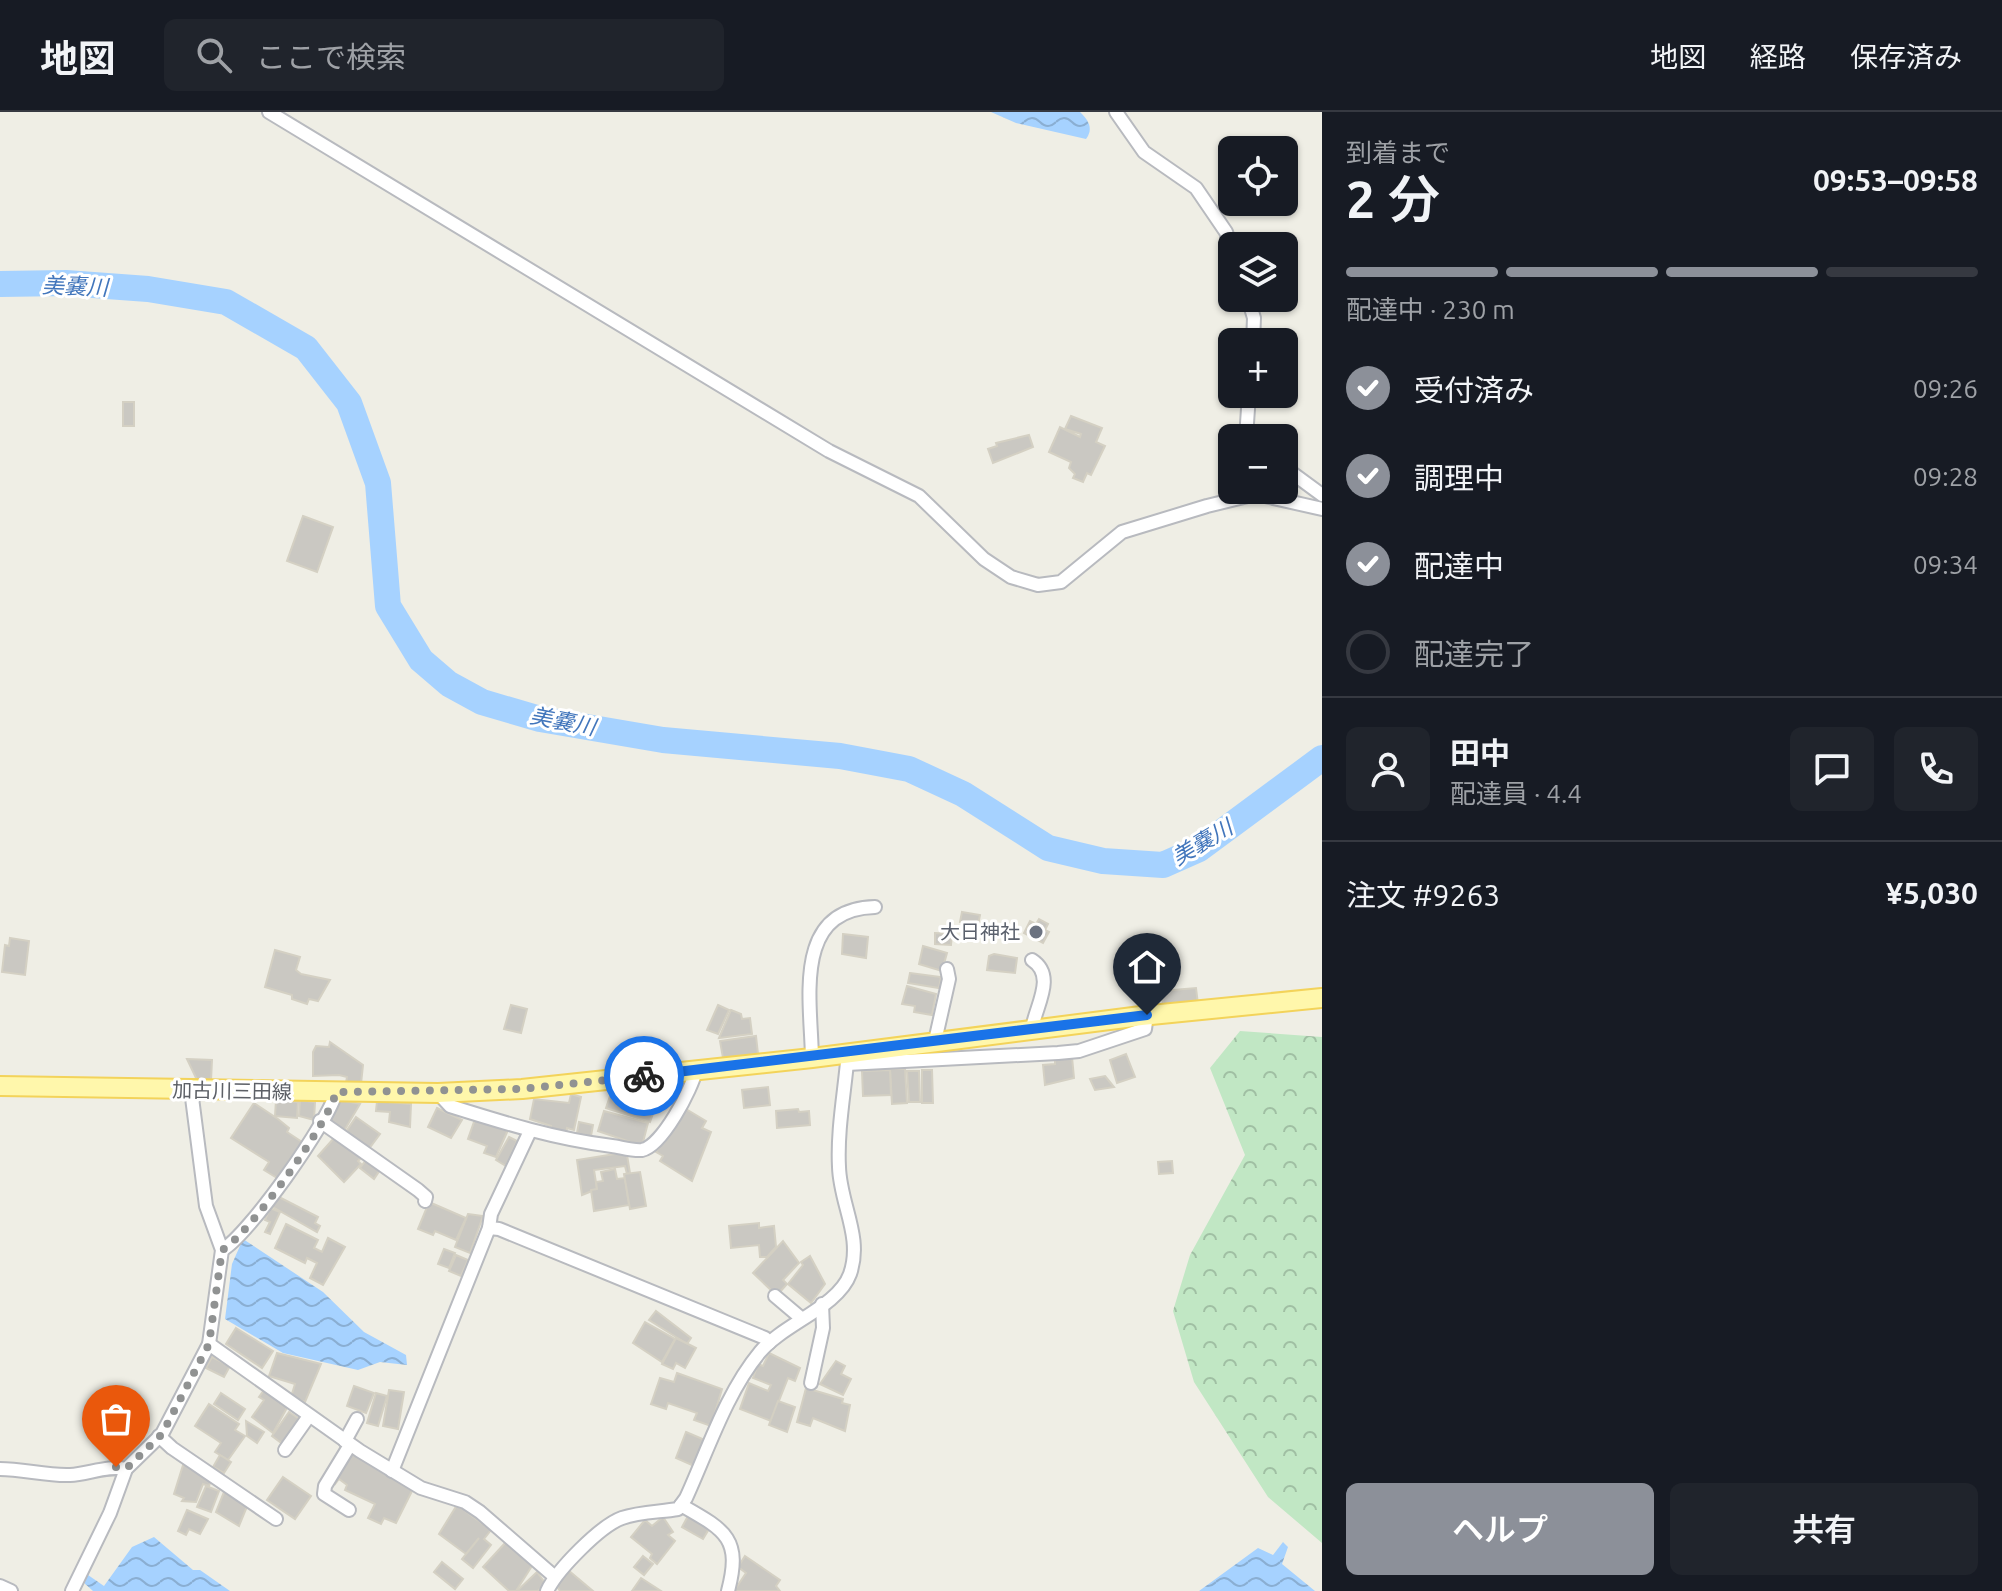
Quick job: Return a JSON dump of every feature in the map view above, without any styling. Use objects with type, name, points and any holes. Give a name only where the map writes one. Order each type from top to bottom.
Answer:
[{"type":"main road","name":"加古川三田線","points":[[0,1086],[438,1093],[522,1089],[812,1058],[847,1058],[935,1041],[1147,1015],[1322,998]]},
{"type":"street","points":[[269,112],[829,451],[919,496],[984,559],[1011,577],[1038,585],[1055,585],[1122,532],[1256,494],[1322,509]]},
{"type":"street","points":[[1116,112],[1144,152],[1196,188],[1226,232]]},
{"type":"street","points":[[1298,477],[1322,495]]},
{"type":"street","points":[[812,1058],[811,970],[815,940],[824,926],[856,907],[875,907]]},
{"type":"street","points":[[1032,960],[1040,965],[1044,976],[1032,1029]]},
{"type":"street","points":[[935,1041],[949,979],[947,969]]},
{"type":"street","points":[[547,1591],[555,1577],[596,1536],[620,1519],[678,1509],[740,1379],[769,1343],[837,1295],[849,1277],[855,1257],[854,1238],[839,1169],[847,1058],[1079,1051],[1145,1029],[1147,1015]]},
{"type":"street","points":[[438,1093],[450,1106],[530,1131],[560,1139],[641,1150],[655,1144],[669,1124],[696,1070]]},
{"type":"street","points":[[72,1591],[110,1513],[126,1469],[159,1436],[209,1344],[222,1250],[206,1206],[191,1090]]},
{"type":"street","points":[[222,1250],[234,1243],[274,1194],[336,1092]]},
{"type":"street","points":[[320,1121],[418,1190],[426,1197],[425,1201]]},
{"type":"street","points":[[392,1471],[489,1228],[491,1214],[530,1131]]},
{"type":"street","points":[[489,1228],[499,1229],[765,1338],[769,1343]]},
{"type":"street","points":[[775,1296],[801,1318]]},
{"type":"street","points":[[811,1383],[823,1328],[822,1304]]},
{"type":"street","points":[[209,1344],[347,1443],[392,1471],[421,1488],[465,1502],[555,1577]]},
{"type":"street","points":[[285,1450],[309,1416]]},
{"type":"street","points":[[349,1510],[324,1494],[357,1419]]},
{"type":"street","points":[[159,1436],[276,1519]]},
{"type":"street","points":[[0,1469],[66,1475],[95,1473],[116,1467],[126,1469]]},
{"type":"street","points":[[681,1505],[724,1534],[734,1550],[735,1565],[728,1591]]},
{"type":"street","points":[[0,1586],[11,1591]]},
{"type":"green space","points":[[1240,1031],[1322,1037],[1322,1543],[1268,1497],[1194,1382],[1173,1311],[1190,1255],[1245,1155],[1210,1068]]},
{"type":"water","points":[[991,112],[1080,112],[1088,121],[1090,131],[1086,139],[1016,123]]},
{"type":"water","points":[[243,1239],[323,1292],[364,1332],[406,1355],[407,1365],[380,1362],[358,1370],[283,1353],[225,1319],[232,1264]]},
{"type":"water","points":[[154,1537],[193,1570],[200,1570],[230,1591],[93,1591],[82,1581],[92,1561],[88,1575],[104,1586],[132,1547]]},
{"type":"water","points":[[1283,1542],[1288,1547],[1282,1564],[1315,1591],[1199,1591],[1258,1548],[1273,1555]]},
{"type":"building","points":[[123,402],[134,402],[134,426],[123,426]]},
{"type":"building","points":[[1071,416],[1102,428],[1096,442],[1105,446],[1091,475],[1087,473],[1083,482],[1073,478],[1075,474],[1069,468],[1071,462],[1049,452],[1060,427],[1080,437],[1081,434],[1065,429]]},
{"type":"building","points":[[1029,435],[1033,447],[993,463],[988,449],[997,446],[996,443]]},
{"type":"building","points":[[303,516],[333,527],[317,572],[287,561]]},
{"type":"building","points":[[962,912],[980,915],[978,925],[960,922]]},
{"type":"building","points":[[1039,919],[1048,924],[1045,930],[1049,932],[1043,943],[1024,933],[1030,921],[1036,924]]},
{"type":"building","points":[[935,933],[952,934],[951,945],[935,944]]},
{"type":"building","points":[[843,934],[868,937],[866,958],[842,954]]},
{"type":"building","points":[[10,938],[29,941],[25,975],[2,972],[5,945],[9,946]]},
{"type":"building","points":[[923,946],[947,953],[942,971],[919,964]]},
{"type":"building","points":[[275,950],[300,957],[296,970],[301,974],[330,980],[318,1001],[309,999],[307,1004],[292,999],[292,995],[265,987]]},
{"type":"building","points":[[989,956],[1017,958],[1015,973],[987,970]]},
{"type":"building","points":[[910,973],[941,977],[939,988],[908,983]]},
{"type":"building","points":[[907,986],[936,994],[932,1015],[914,1012],[915,1006],[902,1004]]},
{"type":"building","points":[[1196,988],[1198,1004],[1163,1007],[1162,991]]},
{"type":"building","points":[[511,1005],[527,1009],[521,1033],[504,1029]]},
{"type":"building","points":[[718,1005],[729,1010],[718,1034],[707,1030]]},
{"type":"building","points":[[731,1010],[741,1014],[742,1019],[750,1018],[752,1034],[719,1038]]},
{"type":"building","points":[[756,1036],[758,1054],[723,1058],[720,1041]]},
{"type":"building","points":[[330,1042],[363,1065],[361,1084],[346,1083],[347,1077],[339,1075],[313,1076],[316,1046],[329,1047]]},
{"type":"building","points":[[1126,1054],[1135,1077],[1117,1083],[1110,1060]]},
{"type":"building","points":[[1072,1057],[1074,1078],[1045,1085],[1043,1065],[1055,1064],[1055,1059]]},
{"type":"building","points":[[187,1059],[212,1060],[211,1081],[197,1080]]},
{"type":"building","points":[[890,1069],[905,1069],[907,1103],[892,1104]]},
{"type":"building","points":[[890,1070],[891,1095],[863,1096],[862,1071]]},
{"type":"building","points":[[922,1070],[932,1070],[933,1103],[922,1103]]},
{"type":"building","points":[[907,1071],[919,1071],[920,1102],[909,1102]]},
{"type":"building","points":[[1105,1076],[1114,1087],[1095,1090],[1090,1079]]},
{"type":"building","points":[[768,1087],[770,1105],[744,1108],[742,1090]]},
{"type":"building","points":[[612,1090],[655,1108],[650,1122],[606,1108]]},
{"type":"building","points":[[571,1094],[581,1097],[574,1130],[567,1128],[566,1135],[550,1131],[551,1126],[530,1119],[534,1099],[569,1103]]},
{"type":"building","points":[[276,1100],[298,1102],[297,1118],[275,1116]]},
{"type":"building","points":[[300,1100],[315,1102],[314,1120],[299,1116]]},
{"type":"building","points":[[341,1100],[360,1104],[344,1131],[328,1122]]},
{"type":"building","points":[[377,1101],[411,1104],[410,1127],[389,1122],[390,1112],[376,1111]]},
{"type":"building","points":[[254,1103],[278,1119],[289,1128],[287,1132],[302,1142],[277,1178],[264,1170],[269,1162],[231,1138]]},
{"type":"building","points":[[437,1108],[462,1120],[451,1138],[428,1127]]},
{"type":"building","points":[[686,1109],[706,1121],[702,1128],[711,1132],[692,1181],[660,1161],[663,1156],[656,1152]]},
{"type":"building","points":[[798,1109],[799,1112],[809,1111],[810,1125],[777,1128],[776,1111]]},
{"type":"building","points":[[604,1111],[648,1123],[642,1146],[598,1131]]},
{"type":"building","points":[[356,1117],[380,1134],[368,1150],[345,1133]]},
{"type":"building","points":[[475,1119],[508,1130],[496,1157],[484,1153],[487,1146],[468,1139]]},
{"type":"building","points":[[579,1122],[593,1125],[591,1136],[577,1133]]},
{"type":"building","points":[[335,1137],[361,1158],[358,1161],[361,1164],[344,1182],[318,1156]]},
{"type":"building","points":[[509,1137],[517,1141],[506,1166],[496,1160]]},
{"type":"building","points":[[621,1153],[627,1155],[630,1173],[627,1174],[625,1166],[594,1170],[597,1189],[582,1195],[577,1160]]},
{"type":"building","points":[[366,1160],[380,1170],[374,1179],[360,1168]]},
{"type":"building","points":[[1172,1161],[1173,1173],[1159,1174],[1158,1162]]},
{"type":"building","points":[[615,1169],[617,1179],[625,1178],[629,1205],[594,1211],[591,1190],[597,1189],[596,1182],[603,1181],[601,1172]]},
{"type":"building","points":[[640,1172],[646,1206],[630,1209],[624,1174]]},
{"type":"building","points":[[277,1196],[318,1217],[315,1223],[320,1226],[317,1232],[271,1206]]},
{"type":"building","points":[[429,1202],[466,1218],[456,1240],[435,1231],[433,1235],[418,1229]]},
{"type":"building","points":[[270,1208],[280,1212],[270,1234],[265,1232],[270,1222],[265,1220]]},
{"type":"building","points":[[468,1214],[483,1216],[470,1253],[455,1247]]},
{"type":"building","points":[[759,1223],[759,1228],[774,1226],[776,1247],[767,1257],[760,1257],[759,1245],[731,1248],[729,1226]]},
{"type":"building","points":[[286,1224],[318,1240],[314,1248],[322,1252],[328,1238],[345,1247],[323,1285],[310,1278],[317,1263],[307,1258],[305,1263],[275,1248]]},
{"type":"building","points":[[783,1241],[799,1263],[783,1280],[787,1284],[780,1292],[776,1289],[773,1292],[753,1273]]},
{"type":"building","points":[[444,1249],[455,1253],[449,1268],[438,1264]]},
{"type":"building","points":[[456,1255],[468,1260],[461,1276],[449,1271]]},
{"type":"building","points":[[810,1256],[825,1284],[811,1303],[788,1284],[803,1265],[801,1262]]},
{"type":"building","points":[[656,1311],[691,1338],[687,1344],[649,1320]]},
{"type":"building","points":[[645,1322],[675,1339],[662,1362],[633,1343]]},
{"type":"building","points":[[236,1328],[273,1351],[262,1368],[226,1344]]},
{"type":"building","points":[[676,1338],[696,1348],[685,1368],[676,1363],[673,1369],[662,1364]]},
{"type":"building","points":[[277,1353],[321,1364],[305,1402],[291,1397],[295,1384],[269,1376]]},
{"type":"building","points":[[769,1353],[800,1368],[795,1381],[788,1378],[771,1421],[740,1409],[749,1383],[768,1391],[771,1385],[753,1378],[758,1364],[763,1366]]},
{"type":"building","points":[[212,1357],[230,1366],[224,1377],[206,1368]]},
{"type":"building","points":[[836,1361],[845,1366],[841,1374],[851,1379],[843,1395],[820,1384]]},
{"type":"building","points":[[677,1373],[722,1389],[711,1426],[694,1420],[697,1413],[668,1403],[666,1409],[651,1404],[660,1378],[674,1382]]},
{"type":"building","points":[[354,1386],[374,1393],[366,1413],[347,1406]]},
{"type":"building","points":[[806,1388],[843,1399],[842,1403],[850,1405],[845,1431],[813,1418],[810,1426],[797,1422]]},
{"type":"building","points":[[264,1390],[288,1406],[273,1433],[252,1417],[264,1400],[259,1397]]},
{"type":"building","points":[[389,1390],[404,1392],[398,1429],[383,1426]]},
{"type":"building","points":[[221,1393],[245,1409],[238,1420],[214,1404]]},
{"type":"building","points":[[376,1393],[387,1396],[378,1426],[367,1423]]},
{"type":"building","points":[[778,1401],[795,1407],[787,1432],[769,1425]]},
{"type":"building","points":[[209,1404],[239,1424],[235,1430],[245,1436],[228,1460],[215,1452],[221,1443],[195,1426]]},
{"type":"building","points":[[289,1412],[301,1420],[284,1445],[272,1436]]},
{"type":"building","points":[[246,1421],[264,1432],[257,1443],[247,1436]]},
{"type":"building","points":[[686,1432],[705,1440],[694,1466],[676,1458]]},
{"type":"building","points":[[352,1450],[413,1489],[396,1523],[384,1518],[381,1524],[368,1518],[375,1504],[345,1490],[347,1485],[339,1479],[335,1484],[331,1481]]},
{"type":"building","points":[[220,1455],[231,1462],[224,1473],[213,1467]]},
{"type":"building","points":[[184,1462],[212,1478],[209,1486],[203,1484],[196,1502],[182,1501],[184,1498],[174,1494]]},
{"type":"building","points":[[283,1477],[311,1496],[295,1519],[267,1500]]},
{"type":"building","points":[[206,1486],[219,1491],[211,1512],[197,1507]]},
{"type":"building","points":[[224,1492],[248,1504],[239,1526],[216,1512]]},
{"type":"building","points":[[457,1505],[491,1530],[484,1539],[491,1545],[473,1568],[462,1559],[479,1538],[466,1554],[439,1534]]},
{"type":"building","points":[[187,1510],[208,1519],[200,1534],[189,1529],[186,1535],[178,1531]]},
{"type":"building","points":[[688,1516],[709,1529],[703,1539],[682,1527]]},
{"type":"building","points":[[663,1517],[673,1532],[668,1535],[675,1541],[657,1564],[650,1558],[652,1554],[631,1537],[645,1520],[652,1526]]},
{"type":"building","points":[[506,1542],[532,1566],[516,1591],[509,1591],[483,1567]]},
{"type":"building","points":[[643,1556],[653,1564],[644,1575],[634,1567]]},
{"type":"building","points":[[745,1556],[780,1580],[776,1586],[780,1591],[734,1591],[746,1573],[738,1567]]},
{"type":"building","points":[[442,1562],[463,1579],[455,1589],[434,1572]]},
{"type":"building","points":[[568,1570],[593,1591],[560,1591],[556,1585]]},
{"type":"building","points":[[537,1572],[545,1583],[538,1591],[517,1591]]},
{"type":"building","points":[[641,1578],[661,1591],[632,1591]]},
{"type":"waterway","name":"美嚢川","points":[[0,284],[66,283],[148,289],[226,302],[306,348],[349,403],[378,483],[388,606],[421,660],[449,684],[482,702],[540,719],[663,740],[840,756],[909,769],[963,794],[1048,848],[1103,861],[1163,865],[1199,849],[1322,758]]},
{"type":"way so far","points":[[116,1467],[126,1469],[139,1453],[162,1434],[209,1344],[222,1250],[234,1243],[274,1194],[336,1092],[438,1093],[522,1089],[644,1076]]},
{"type":"place","name":"大日神社","points":[[1036,932]]},
{"type":"route","points":[[644,1076],[1147,1015]]}]
